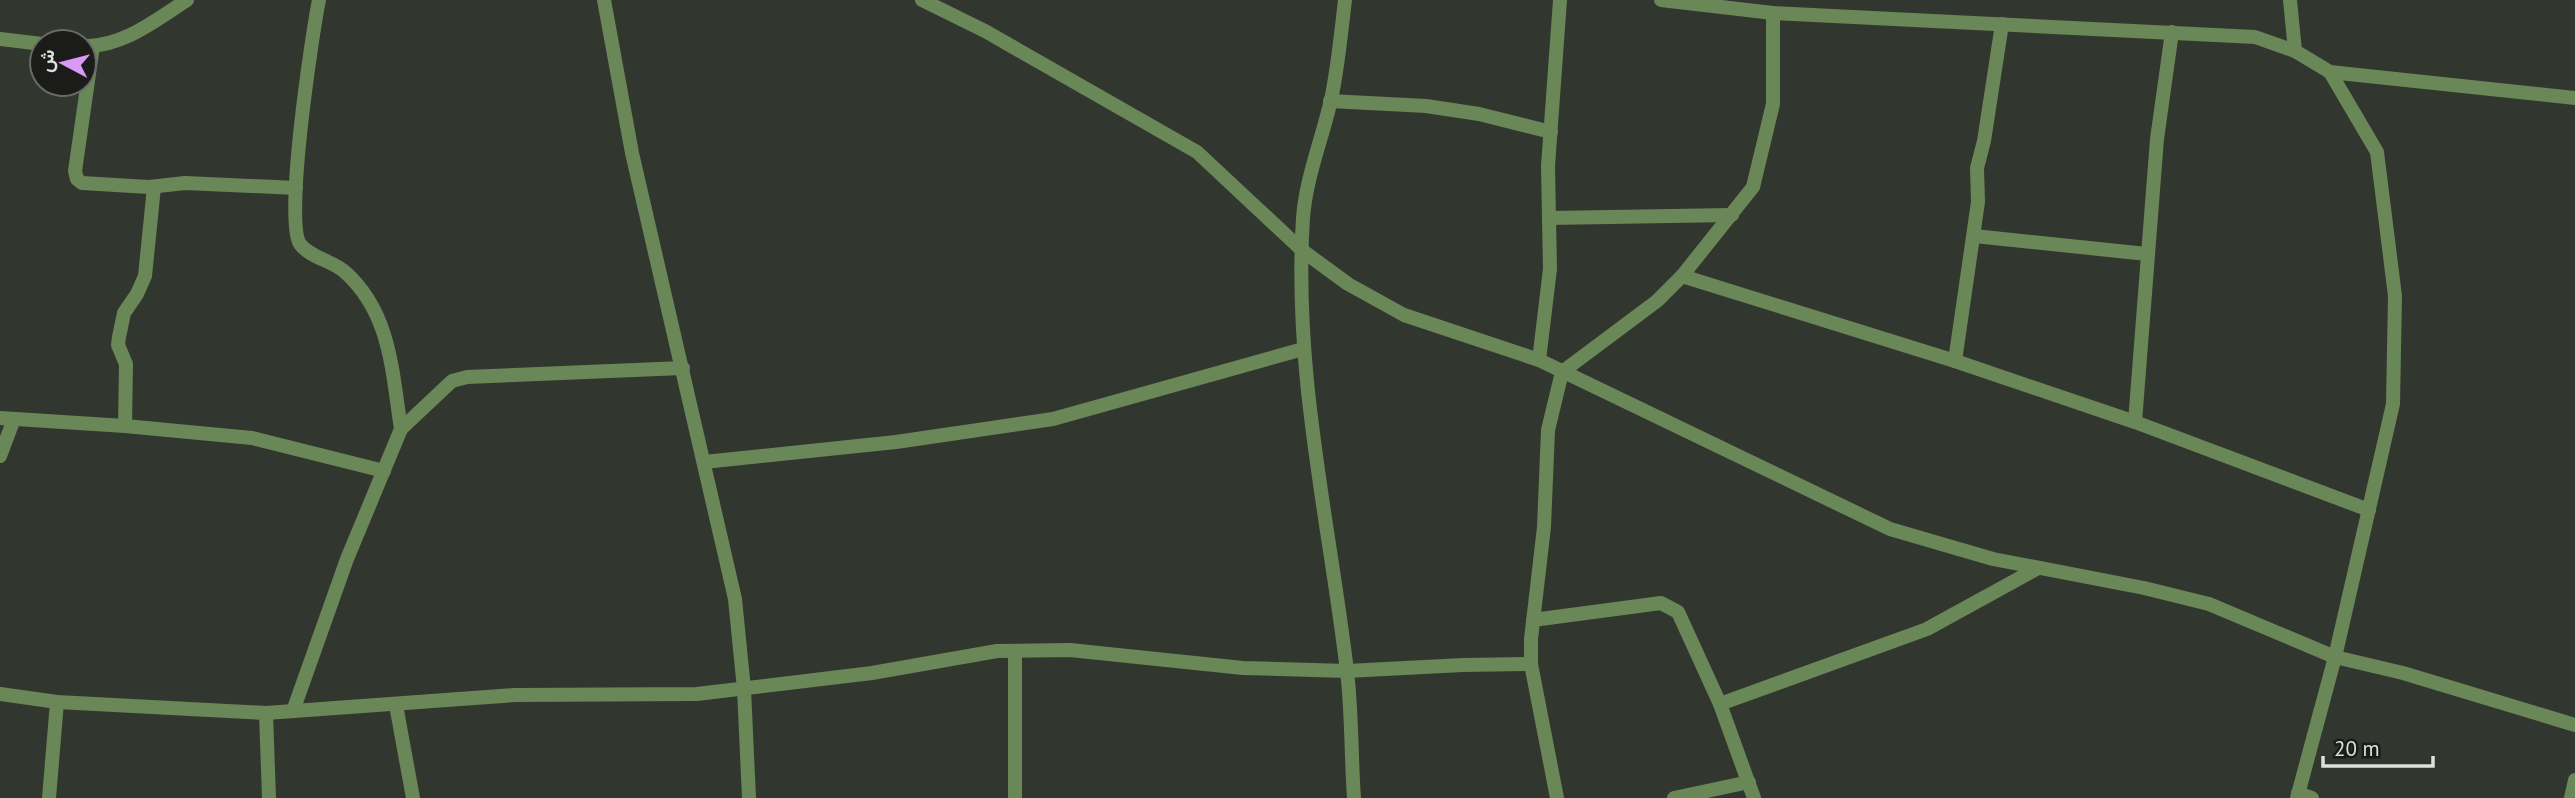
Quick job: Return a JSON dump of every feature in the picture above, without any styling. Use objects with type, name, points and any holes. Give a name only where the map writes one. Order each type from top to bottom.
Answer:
[{"type":"street","points":[[98,44],[128,37],[187,0]]},
{"type":"street","points":[[319,0],[309,56],[296,188],[295,233],[301,245],[344,271],[373,304],[387,340],[401,429]]},
{"type":"street","points":[[604,0],[632,153],[735,599],[744,689],[749,798]]},
{"type":"street","points":[[922,0],[985,31],[1197,152],[1303,251],[1348,284],[1404,316],[1539,360],[1890,529],[1993,559],[2209,604],[2335,657],[2403,673],[2575,725]]},
{"type":"street","points":[[1345,0],[1340,51],[1303,216],[1303,349],[1308,410],[1347,671],[1353,798]]},
{"type":"street","points":[[1539,360],[1550,269],[1548,166],[1560,0]]},
{"type":"street","points":[[1661,0],[1773,13],[2255,37],[2295,51],[2330,72],[2575,98]]},
{"type":"street","points":[[2290,0],[2295,51]]},
{"type":"street","points":[[1557,798],[1531,664],[1533,620],[1544,527],[1548,430],[1562,372],[1657,301],[1682,276],[1753,187],[1773,104],[1773,13]]},
{"type":"street","points":[[1955,361],[1978,202],[1977,168],[1984,141],[2002,24]]},
{"type":"street","points":[[2135,422],[2157,139],[2172,32]]},
{"type":"street","points":[[0,39],[28,42]]},
{"type":"street","points":[[2302,796],[2393,404],[2395,296],[2377,152],[2330,72]]},
{"type":"street","points":[[83,98],[75,171],[77,179],[82,183],[153,187],[185,183],[296,188]]},
{"type":"street","points":[[1330,102],[1426,106],[1479,114],[1551,132]]},
{"type":"street","points":[[125,426],[126,364],[118,345],[124,313],[145,276],[153,187]]},
{"type":"street","points":[[1549,218],[1732,215]]},
{"type":"street","points":[[1974,236],[2147,254]]},
{"type":"street","points":[[1682,276],[1955,361],[2135,422],[2369,510]]},
{"type":"street","points":[[704,462],[897,442],[1053,419],[1303,349]]},
{"type":"street","points":[[293,711],[347,559],[401,429],[452,381],[467,377],[682,368]]},
{"type":"street","points":[[0,456],[7,419],[125,426],[252,438],[384,471]]},
{"type":"street","points":[[1720,704],[1927,629],[2038,568]]},
{"type":"street","points":[[1533,620],[1661,603],[1672,607],[1678,612],[1720,704],[1754,798]]},
{"type":"street","points":[[0,694],[57,702],[266,713],[515,695],[697,694],[872,673],[998,651],[1070,650],[1243,668],[1347,671],[1531,664]]},
{"type":"street","points":[[1015,651],[1015,798]]},
{"type":"street","points":[[49,798],[57,702]]},
{"type":"street","points":[[396,705],[414,798]]},
{"type":"street","points":[[266,713],[269,798]]},
{"type":"street","points":[[2571,798],[2575,780]]},
{"type":"street","points":[[1674,798],[1749,782]]}]
